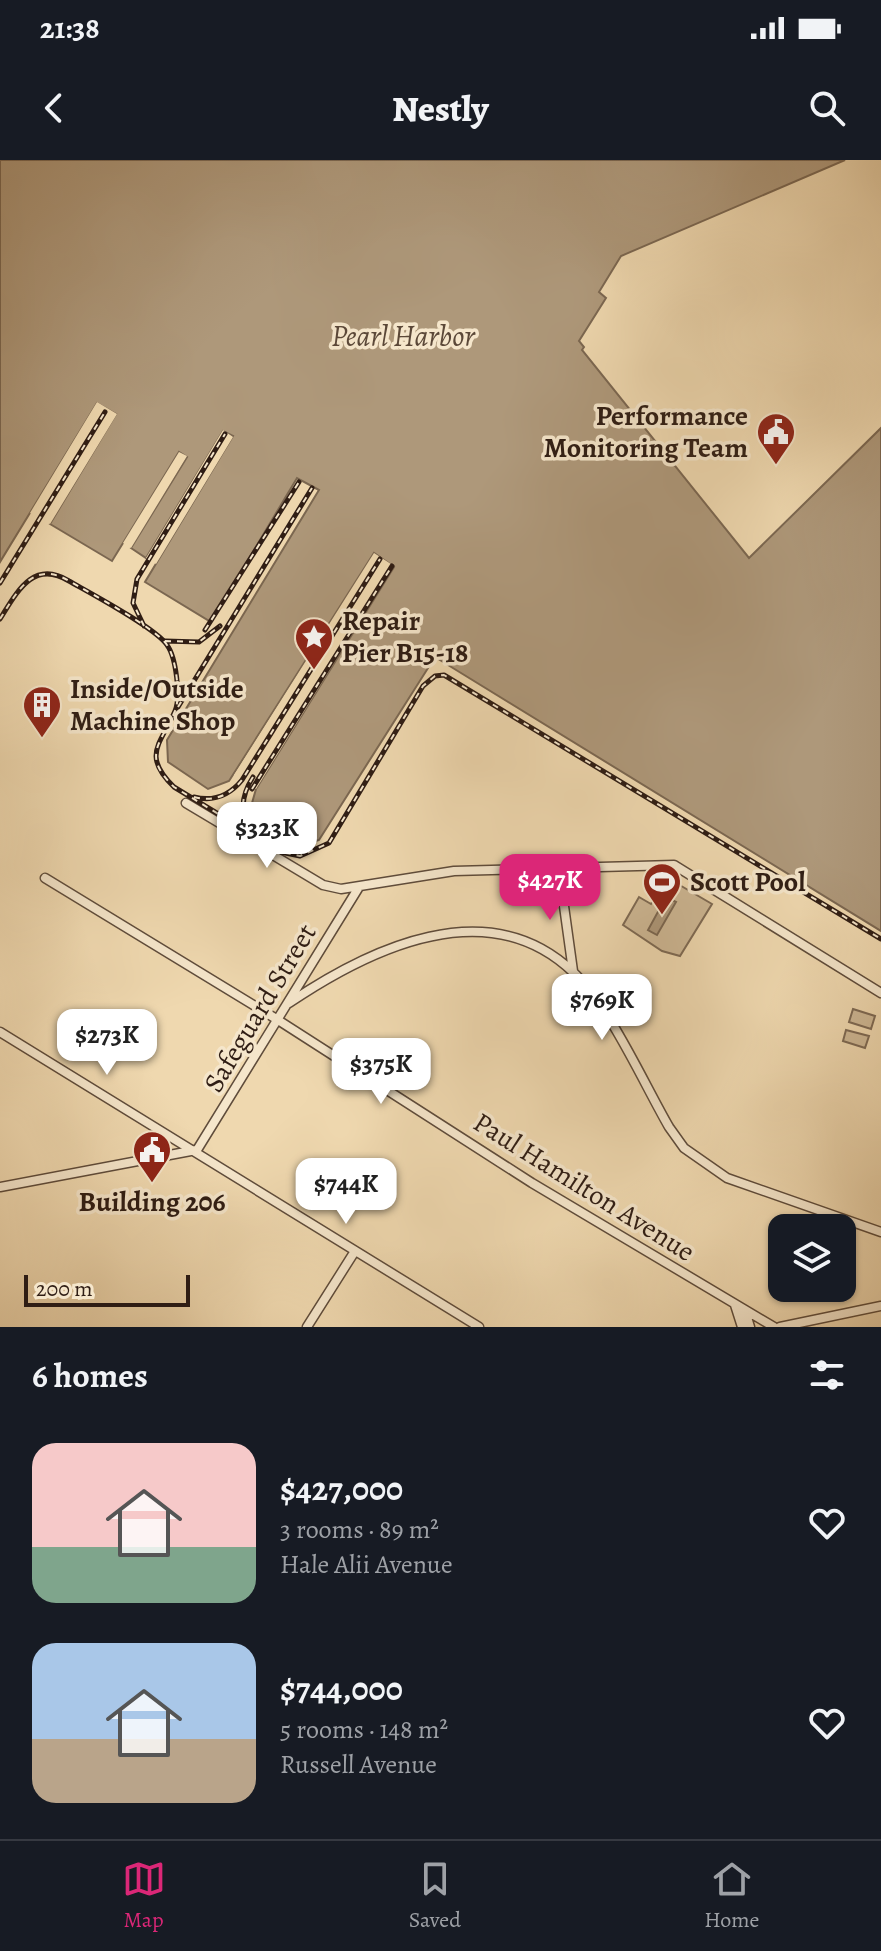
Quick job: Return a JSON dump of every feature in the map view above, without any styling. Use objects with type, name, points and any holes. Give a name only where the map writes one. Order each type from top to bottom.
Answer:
[{"type":"street","points":[[186,803],[323,885],[359,887],[454,871],[674,865],[881,993]]},
{"type":"street","points":[[559,870],[573,971]]},
{"type":"street","name":"Paul Hamilton Avenue","points":[[45,878],[278,1020],[532,1183],[739,1310],[774,1327]]},
{"type":"street","name":"Safeguard Street","points":[[197,1150],[359,887]]},
{"type":"street","points":[[289,1003],[351,963],[425,937],[465,933],[509,938],[549,954],[573,971],[596,1000],[684,1148],[727,1178],[881,1232]]},
{"type":"street","points":[[0,1032],[197,1150],[479,1327]]},
{"type":"street","points":[[0,1187],[197,1150]]},
{"type":"street","points":[[307,1327],[355,1251]]},
{"type":"street","points":[[780,1327],[881,1306]]},
{"type":"street","points":[[733,1327],[739,1310]]},
{"type":"street","points":[[739,1310],[742,1327]]},
{"type":"street","points":[[739,1310],[750,1327]]},
{"type":"shaded area","points":[[671,880],[712,904],[680,956],[662,951],[623,925],[639,897],[651,904],[655,898],[660,900]]},
{"type":"shaded area","points":[[853,1009],[875,1016],[871,1029],[849,1022]]},
{"type":"shaded area","points":[[846,1030],[869,1036],[865,1048],[843,1041]]},
{"type":"water","name":"Pearl Harbor","points":[[0,160],[845,160],[621,256],[599,292],[606,298],[579,341],[584,347],[582,350],[749,558],[881,428],[881,931],[435,657],[319,840],[302,846],[254,818],[252,803],[256,789],[394,567],[374,553],[229,781],[208,789],[168,762],[167,740],[319,490],[297,478],[211,622],[145,582],[233,436],[223,431],[146,558],[131,548],[187,457],[179,452],[112,561],[50,524],[116,414],[97,403],[0,562]]},
{"type":"water","name":"Scott Pool","points":[[666,897],[676,902],[657,935],[648,930]]},
{"type":"pier","points":[[97,402],[117,414],[50,524],[46,522],[111,415],[99,408],[34,515],[30,513]]},
{"type":"pier","points":[[223,430],[233,437],[156,564],[153,562],[228,438],[225,436],[149,560],[146,558]]},
{"type":"pier","points":[[179,452],[187,456],[131,548],[127,546],[181,458],[126,545],[123,543]]},
{"type":"pier","points":[[374,553],[394,566],[256,789],[252,787],[389,567],[374,558],[237,777],[234,775]]},
{"type":"railway","points":[[0,583],[105,412]]},
{"type":"railway","points":[[144,626],[133,603],[137,579],[225,434]]},
{"type":"railway","points":[[205,630],[299,482]]},
{"type":"railway","points":[[178,707],[312,488]]},
{"type":"railway","points":[[194,797],[208,799],[221,796],[242,780],[380,559]]},
{"type":"railway","points":[[252,789],[392,566]]},
{"type":"railway","points":[[0,619],[27,582],[36,576],[56,575],[122,611],[160,638],[173,658],[178,696],[175,711],[157,749],[158,766],[174,787],[281,852],[300,856],[329,843],[423,686],[435,676],[444,675],[881,939]]},
{"type":"railway","points":[[165,641],[199,642],[220,626]]},
{"type":"railway","points":[[253,777],[243,806],[246,821],[254,835]]},
{"type":"place","name":"Performance Monitoring Team","points":[[776,466]]},
{"type":"place","name":"Repair Pier B15-18","points":[[314,671]]},
{"type":"place","name":"Inside/Outside Machine Shop","points":[[42,739]]},
{"type":"place","name":"Scott Pool","points":[[662,916]]},
{"type":"place","name":"Building 206","points":[[152,1184]]}]
